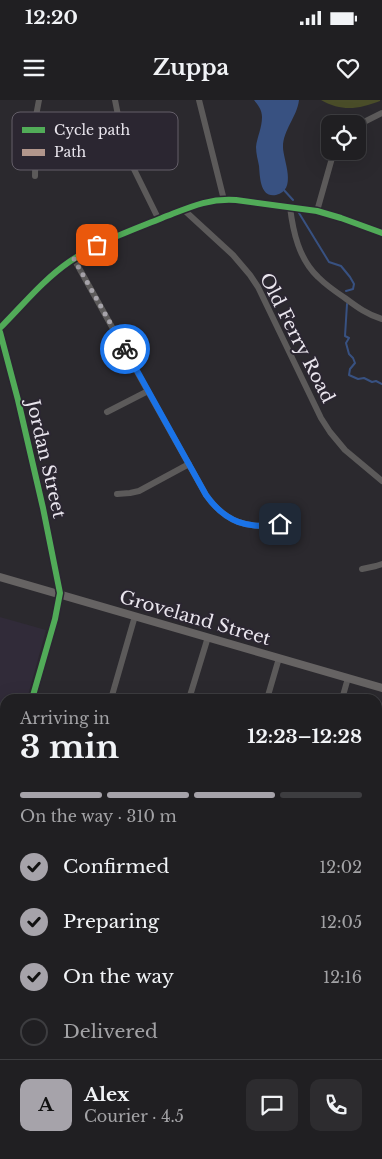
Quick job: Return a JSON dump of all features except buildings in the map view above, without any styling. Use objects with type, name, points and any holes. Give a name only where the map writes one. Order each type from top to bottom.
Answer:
[{"type":"main road","name":"Groveland Street","points":[[0,577],[382,688]]},
{"type":"street","points":[[199,100],[224,200]]},
{"type":"street","points":[[366,121],[382,114]]},
{"type":"street","points":[[317,211],[331,160]]},
{"type":"street","points":[[35,170],[35,176]]},
{"type":"street","points":[[134,170],[158,220]]},
{"type":"street","points":[[0,328],[57,272],[74,259],[108,240],[208,201],[224,200],[317,211],[382,233]]},
{"type":"street","points":[[290,207],[297,241],[304,260],[311,270],[323,282],[357,307],[368,314],[382,319]]},
{"type":"street","name":"Old Ferry Road","points":[[184,210],[233,255],[250,275],[274,318],[321,418],[345,450],[382,481]]},
{"type":"street","points":[[74,259],[206,495],[218,510],[234,521],[246,525],[280,524]]},
{"type":"street","name":"Jordan Street","points":[[0,332],[40,492],[60,594]]},
{"type":"street","points":[[107,412],[148,391]]},
{"type":"street","points":[[117,494],[139,491],[189,464]]},
{"type":"street","points":[[362,569],[382,564]]},
{"type":"street","points":[[34,694],[56,619],[60,594]]},
{"type":"street","points":[[112,694],[135,616]]},
{"type":"street","points":[[191,694],[208,637]]},
{"type":"street","points":[[268,694],[279,658]]},
{"type":"street","points":[[343,694],[348,678]]},
{"type":"shaded area","points":[[0,617],[46,630],[28,694],[0,694]]},
{"type":"green space","points":[[321,100],[380,101],[365,106],[343,108]]},
{"type":"water","points":[[254,100],[299,100],[283,147],[288,181],[283,192],[276,195],[267,193],[262,186],[256,147],[262,114]]},
{"type":"waterway","points":[[283,189],[293,200]]},
{"type":"waterway","points":[[299,213],[329,262],[341,266],[350,277],[354,284],[353,289],[346,291]]},
{"type":"waterway","points":[[347,304],[345,336],[349,338],[346,343],[349,354],[355,363],[350,369],[349,375],[382,384]]},
{"type":"cycle path","points":[[0,328],[50,277],[80,255],[126,232],[189,207],[207,202],[236,200],[317,211],[382,233]]},
{"type":"cycle path","points":[[0,332],[43,508],[60,593],[55,619],[33,694]]},
{"type":"way so far","points":[[97,245],[74,259],[125,349]]},
{"type":"route","points":[[125,349],[206,495],[218,510],[234,521],[246,525],[280,524]]}]
